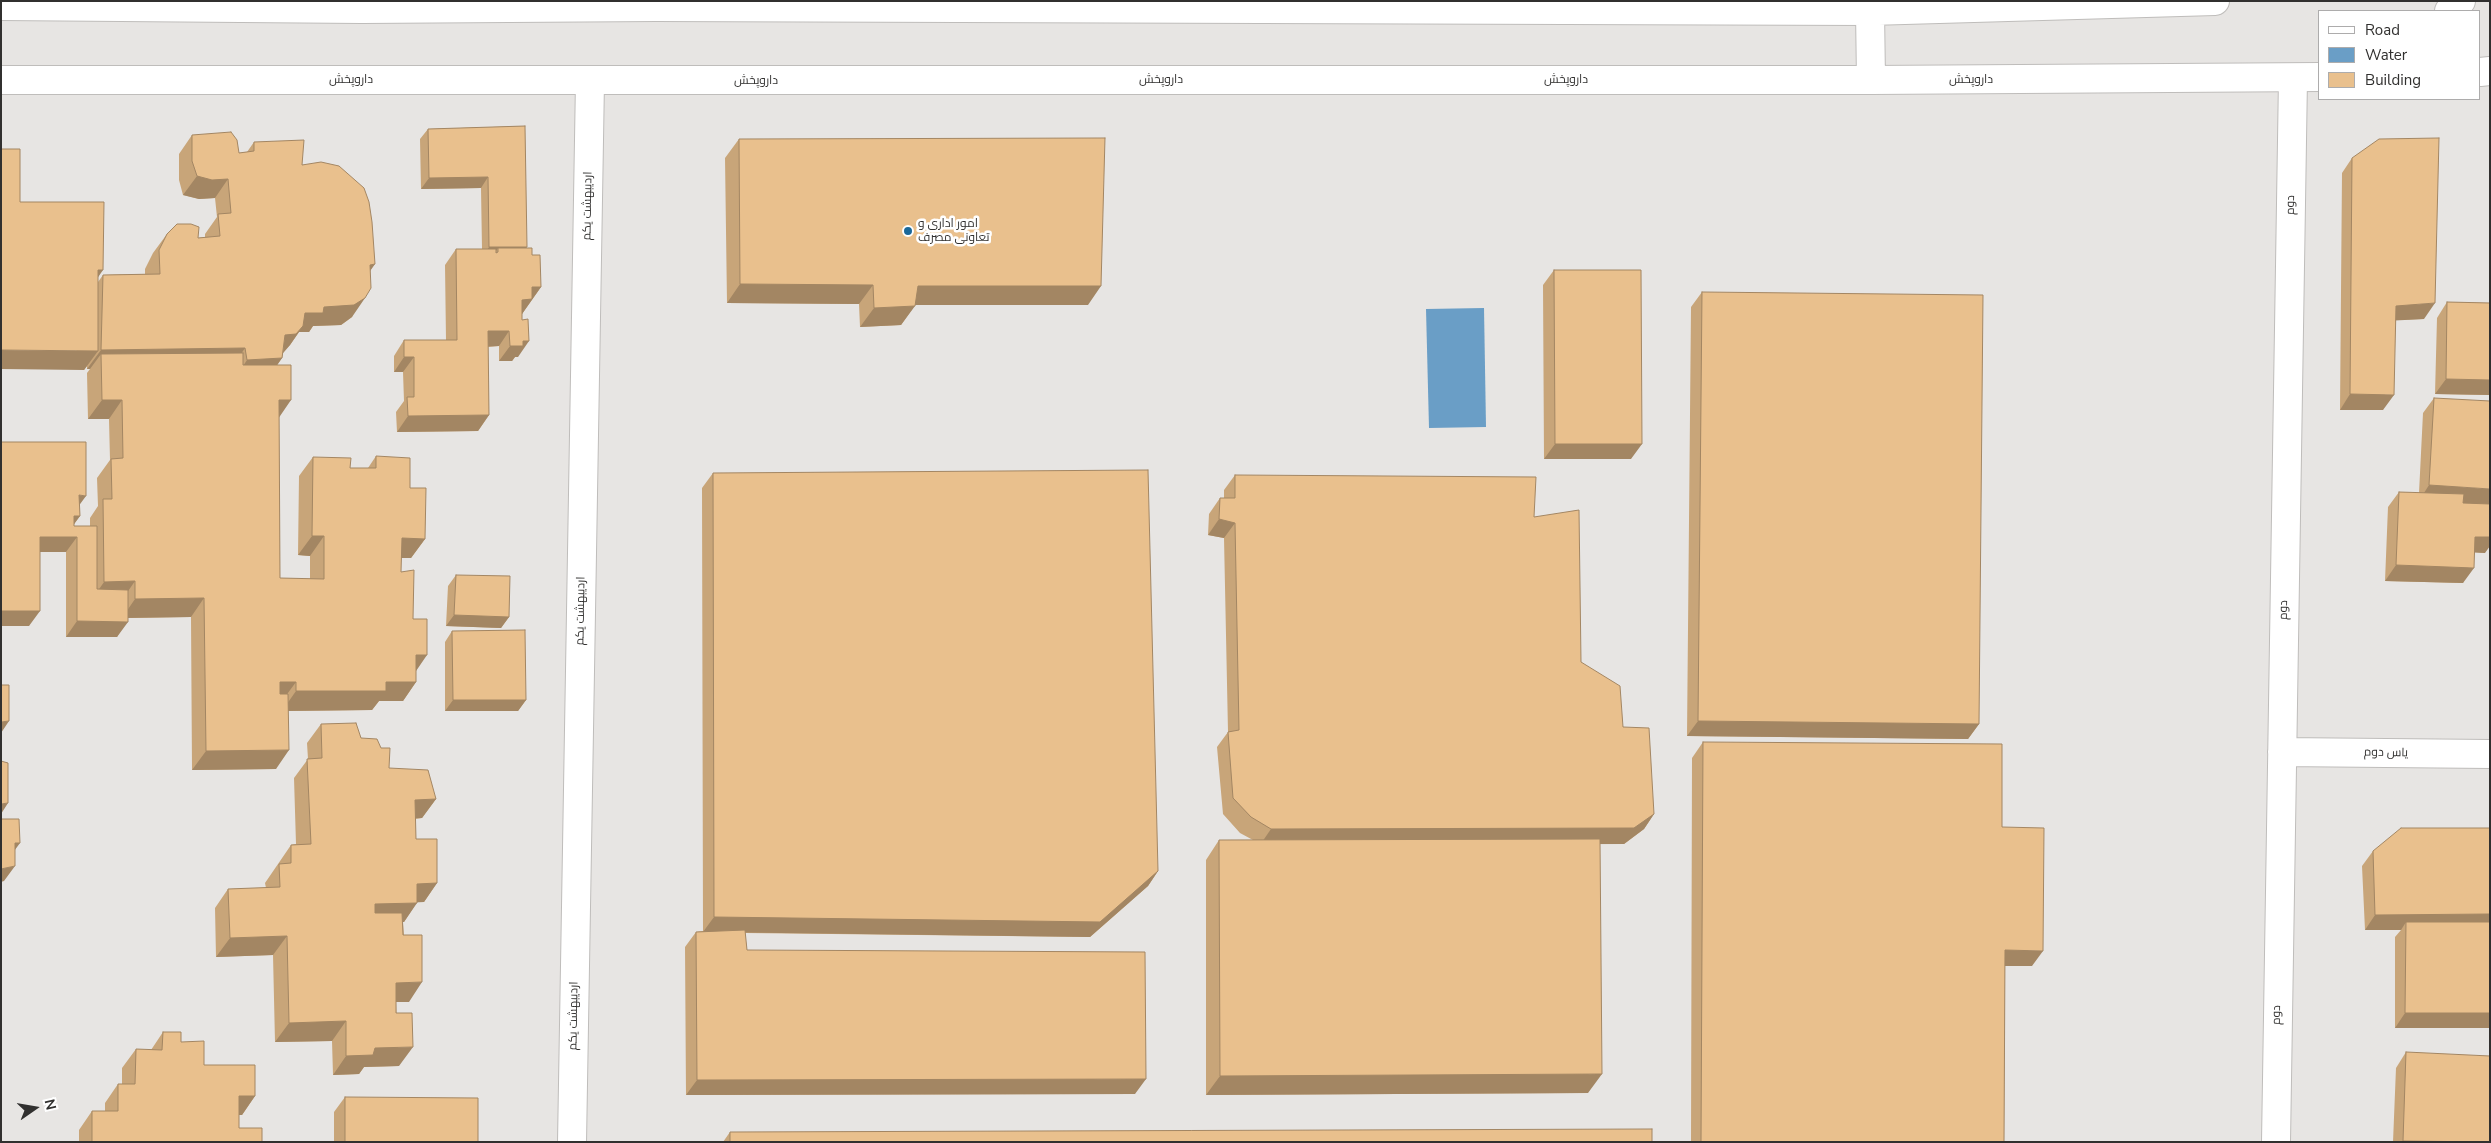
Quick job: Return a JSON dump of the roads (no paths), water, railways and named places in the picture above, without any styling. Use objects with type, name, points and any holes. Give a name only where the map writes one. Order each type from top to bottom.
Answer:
[{"type":"street","points":[[1,6],[362,9],[656,4],[1870,10],[2215,1]]},
{"type":"street","points":[[2450,10],[2461,1]]},
{"type":"street","points":[[1870,10],[1872,80]]},
{"type":"street","name":"داروپخش","points":[[1,80],[1872,80],[2318,77]]},
{"type":"street","name":"دوم","points":[[2276,1142],[2293,78]]},
{"type":"street","name":"اردیبهشت یکم","points":[[572,1142],[590,81]]},
{"type":"street","name":"یاس دوم","points":[[2282,752],[2490,754]]},
{"type":"water","points":[[1484,308],[1486,427],[1429,428],[1426,309]]},
{"type":"place","name":"امور اداری و تعاونی مصرف","points":[[908,231]]}]
